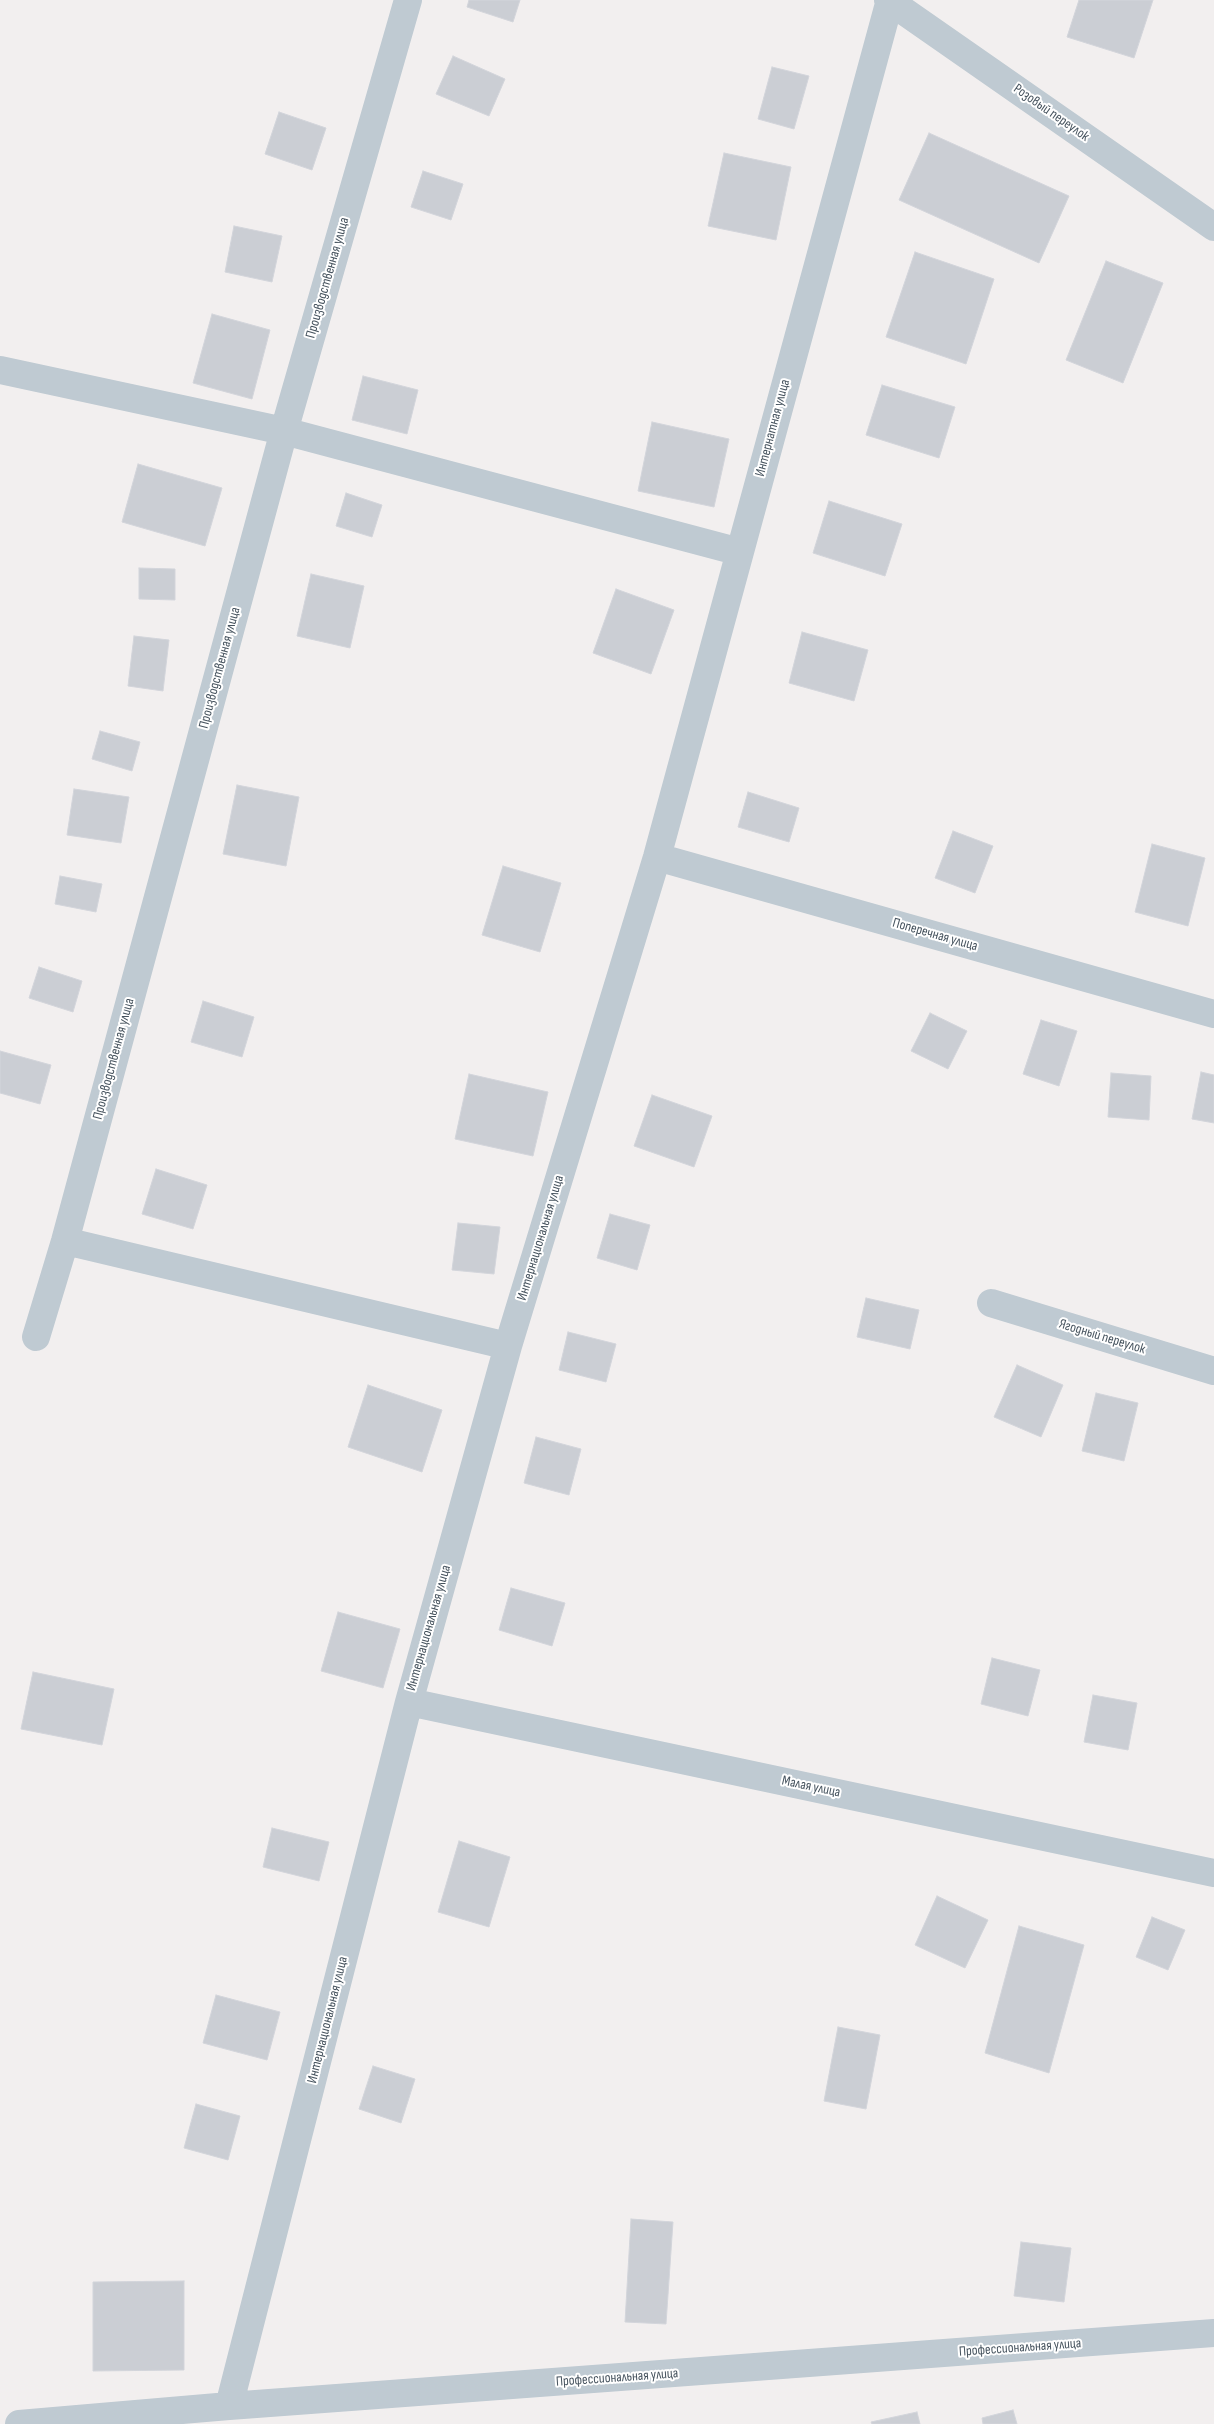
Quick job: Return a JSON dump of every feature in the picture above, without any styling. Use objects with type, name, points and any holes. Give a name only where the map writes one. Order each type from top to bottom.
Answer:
[{"type":"street","name":"Производственная улица","points":[[36,1337],[65,1241],[284,431],[408,0]]},
{"type":"street","name":"Розовый переулок","points":[[889,0],[1214,227]]},
{"type":"street","name":"Интернатная улица","points":[[657,857],[889,0]]},
{"type":"street","points":[[0,370],[284,431],[740,552]]},
{"type":"street","name":"Поперечная улица","points":[[657,857],[1214,1014]]},
{"type":"street","name":"Интернациональная улица","points":[[229,2406],[409,1702],[508,1346],[657,857]]},
{"type":"street","points":[[65,1241],[508,1346]]},
{"type":"street","name":"Ягодный переулок","points":[[991,1303],[1214,1371]]},
{"type":"street","name":"Малая улица","points":[[409,1702],[1214,1873]]},
{"type":"street","name":"Профессиональная улица","points":[[19,2424],[229,2406],[1214,2334]]},
{"type":"building","points":[[469,0],[520,0],[513,22],[467,7]]},
{"type":"building","points":[[1079,0],[1153,0],[1134,58],[1067,37]]},
{"type":"building","points":[[453,56],[505,79],[489,116],[436,94]]},
{"type":"building","points":[[772,67],[809,76],[794,129],[758,119]]},
{"type":"building","points":[[279,112],[326,128],[312,170],[265,154]]},
{"type":"building","points":[[929,133],[1069,196],[1039,263],[899,200]]},
{"type":"building","points":[[724,153],[791,167],[776,240],[708,226]]},
{"type":"building","points":[[423,171],[463,184],[451,220],[411,207]]},
{"type":"building","points":[[234,226],[282,236],[272,282],[225,272]]},
{"type":"building","points":[[915,252],[994,279],[966,364],[886,337]]},
{"type":"building","points":[[1106,261],[1163,283],[1123,383],[1066,360]]},
{"type":"building","points":[[212,314],[270,330],[252,399],[193,383]]},
{"type":"building","points":[[363,376],[418,390],[407,434],[352,420]]},
{"type":"building","points":[[882,385],[955,407],[939,458],[866,435]]},
{"type":"building","points":[[652,422],[729,439],[714,507],[638,491]]},
{"type":"building","points":[[138,464],[222,488],[205,546],[122,522]]},
{"type":"building","points":[[346,493],[382,505],[372,537],[336,526]]},
{"type":"building","points":[[829,501],[902,524],[885,576],[813,553]]},
{"type":"building","points":[[139,568],[175,569],[175,600],[139,599]]},
{"type":"building","points":[[311,574],[364,586],[350,648],[297,636]]},
{"type":"building","points":[[616,589],[674,610],[651,674],[593,653]]},
{"type":"building","points":[[802,632],[868,650],[854,701],[789,683]]},
{"type":"building","points":[[134,636],[169,640],[163,691],[128,686]]},
{"type":"building","points":[[100,731],[140,742],[132,771],[92,759]]},
{"type":"building","points":[[237,785],[299,797],[286,866],[223,854]]},
{"type":"building","points":[[74,789],[129,797],[121,843],[67,835]]},
{"type":"building","points":[[748,792],[799,808],[789,842],[738,827]]},
{"type":"building","points":[[953,831],[993,846],[975,893],[935,878]]},
{"type":"building","points":[[1152,844],[1205,858],[1188,926],[1135,912]]},
{"type":"building","points":[[503,866],[561,883],[540,952],[482,935]]},
{"type":"building","points":[[60,876],[102,884],[96,912],[55,904]]},
{"type":"building","points":[[39,967],[82,981],[73,1012],[29,998]]},
{"type":"building","points":[[203,1001],[254,1017],[242,1057],[191,1042]]},
{"type":"building","points":[[930,1013],[967,1031],[948,1069],[911,1051]]},
{"type":"building","points":[[1041,1020],[1077,1031],[1059,1086],[1023,1074]]},
{"type":"building","points":[[0,1051],[51,1065],[40,1104],[0,1093]]},
{"type":"building","points":[[1201,1072],[1214,1075],[1214,1123],[1192,1119]]},
{"type":"building","points":[[1111,1073],[1151,1076],[1149,1120],[1108,1117]]},
{"type":"building","points":[[469,1074],[548,1092],[533,1156],[455,1139]]},
{"type":"building","points":[[652,1095],[712,1116],[694,1167],[634,1146]]},
{"type":"building","points":[[156,1169],[207,1185],[193,1229],[142,1214]]},
{"type":"building","points":[[610,1214],[650,1225],[637,1270],[597,1258]]},
{"type":"building","points":[[458,1223],[500,1227],[494,1274],[452,1270]]},
{"type":"building","points":[[866,1298],[919,1310],[910,1349],[857,1337]]},
{"type":"building","points":[[568,1332],[616,1344],[606,1382],[559,1370]]},
{"type":"building","points":[[1017,1365],[1063,1385],[1041,1437],[994,1417]]},
{"type":"building","points":[[368,1385],[442,1410],[422,1472],[348,1447]]},
{"type":"building","points":[[1096,1393],[1138,1403],[1124,1461],[1082,1451]]},
{"type":"building","points":[[536,1437],[581,1449],[569,1495],[524,1483]]},
{"type":"building","points":[[511,1588],[565,1603],[552,1646],[499,1630]]},
{"type":"building","points":[[338,1612],[400,1629],[383,1688],[321,1671]]},
{"type":"building","points":[[992,1658],[1040,1670],[1028,1716],[981,1704]]},
{"type":"building","points":[[33,1672],[114,1689],[102,1745],[21,1729]]},
{"type":"building","points":[[1093,1695],[1137,1703],[1128,1750],[1084,1742]]},
{"type":"building","points":[[272,1828],[329,1842],[319,1881],[263,1867]]},
{"type":"building","points":[[459,1841],[510,1857],[489,1927],[438,1912]]},
{"type":"building","points":[[937,1896],[988,1920],[965,1968],[915,1945]]},
{"type":"building","points":[[1152,1917],[1185,1930],[1168,1970],[1136,1957]]},
{"type":"building","points":[[1019,1926],[1084,1945],[1049,2073],[985,2053]]},
{"type":"building","points":[[216,1995],[280,2012],[267,2060],[203,2043]]},
{"type":"building","points":[[838,2027],[880,2035],[866,2109],[824,2101]]},
{"type":"building","points":[[373,2066],[415,2079],[401,2123],[359,2109]]},
{"type":"building","points":[[196,2104],[240,2116],[228,2160],[184,2148]]},
{"type":"building","points":[[631,2219],[673,2222],[666,2324],[625,2322]]},
{"type":"building","points":[[1021,2242],[1071,2248],[1064,2302],[1014,2296]]},
{"type":"building","points":[[184,2281],[184,2370],[93,2371],[93,2282]]},
{"type":"building","points":[[1013,2410],[1017,2424],[983,2424],[982,2418]]},
{"type":"building","points":[[917,2412],[920,2424],[872,2424],[871,2422]]}]
